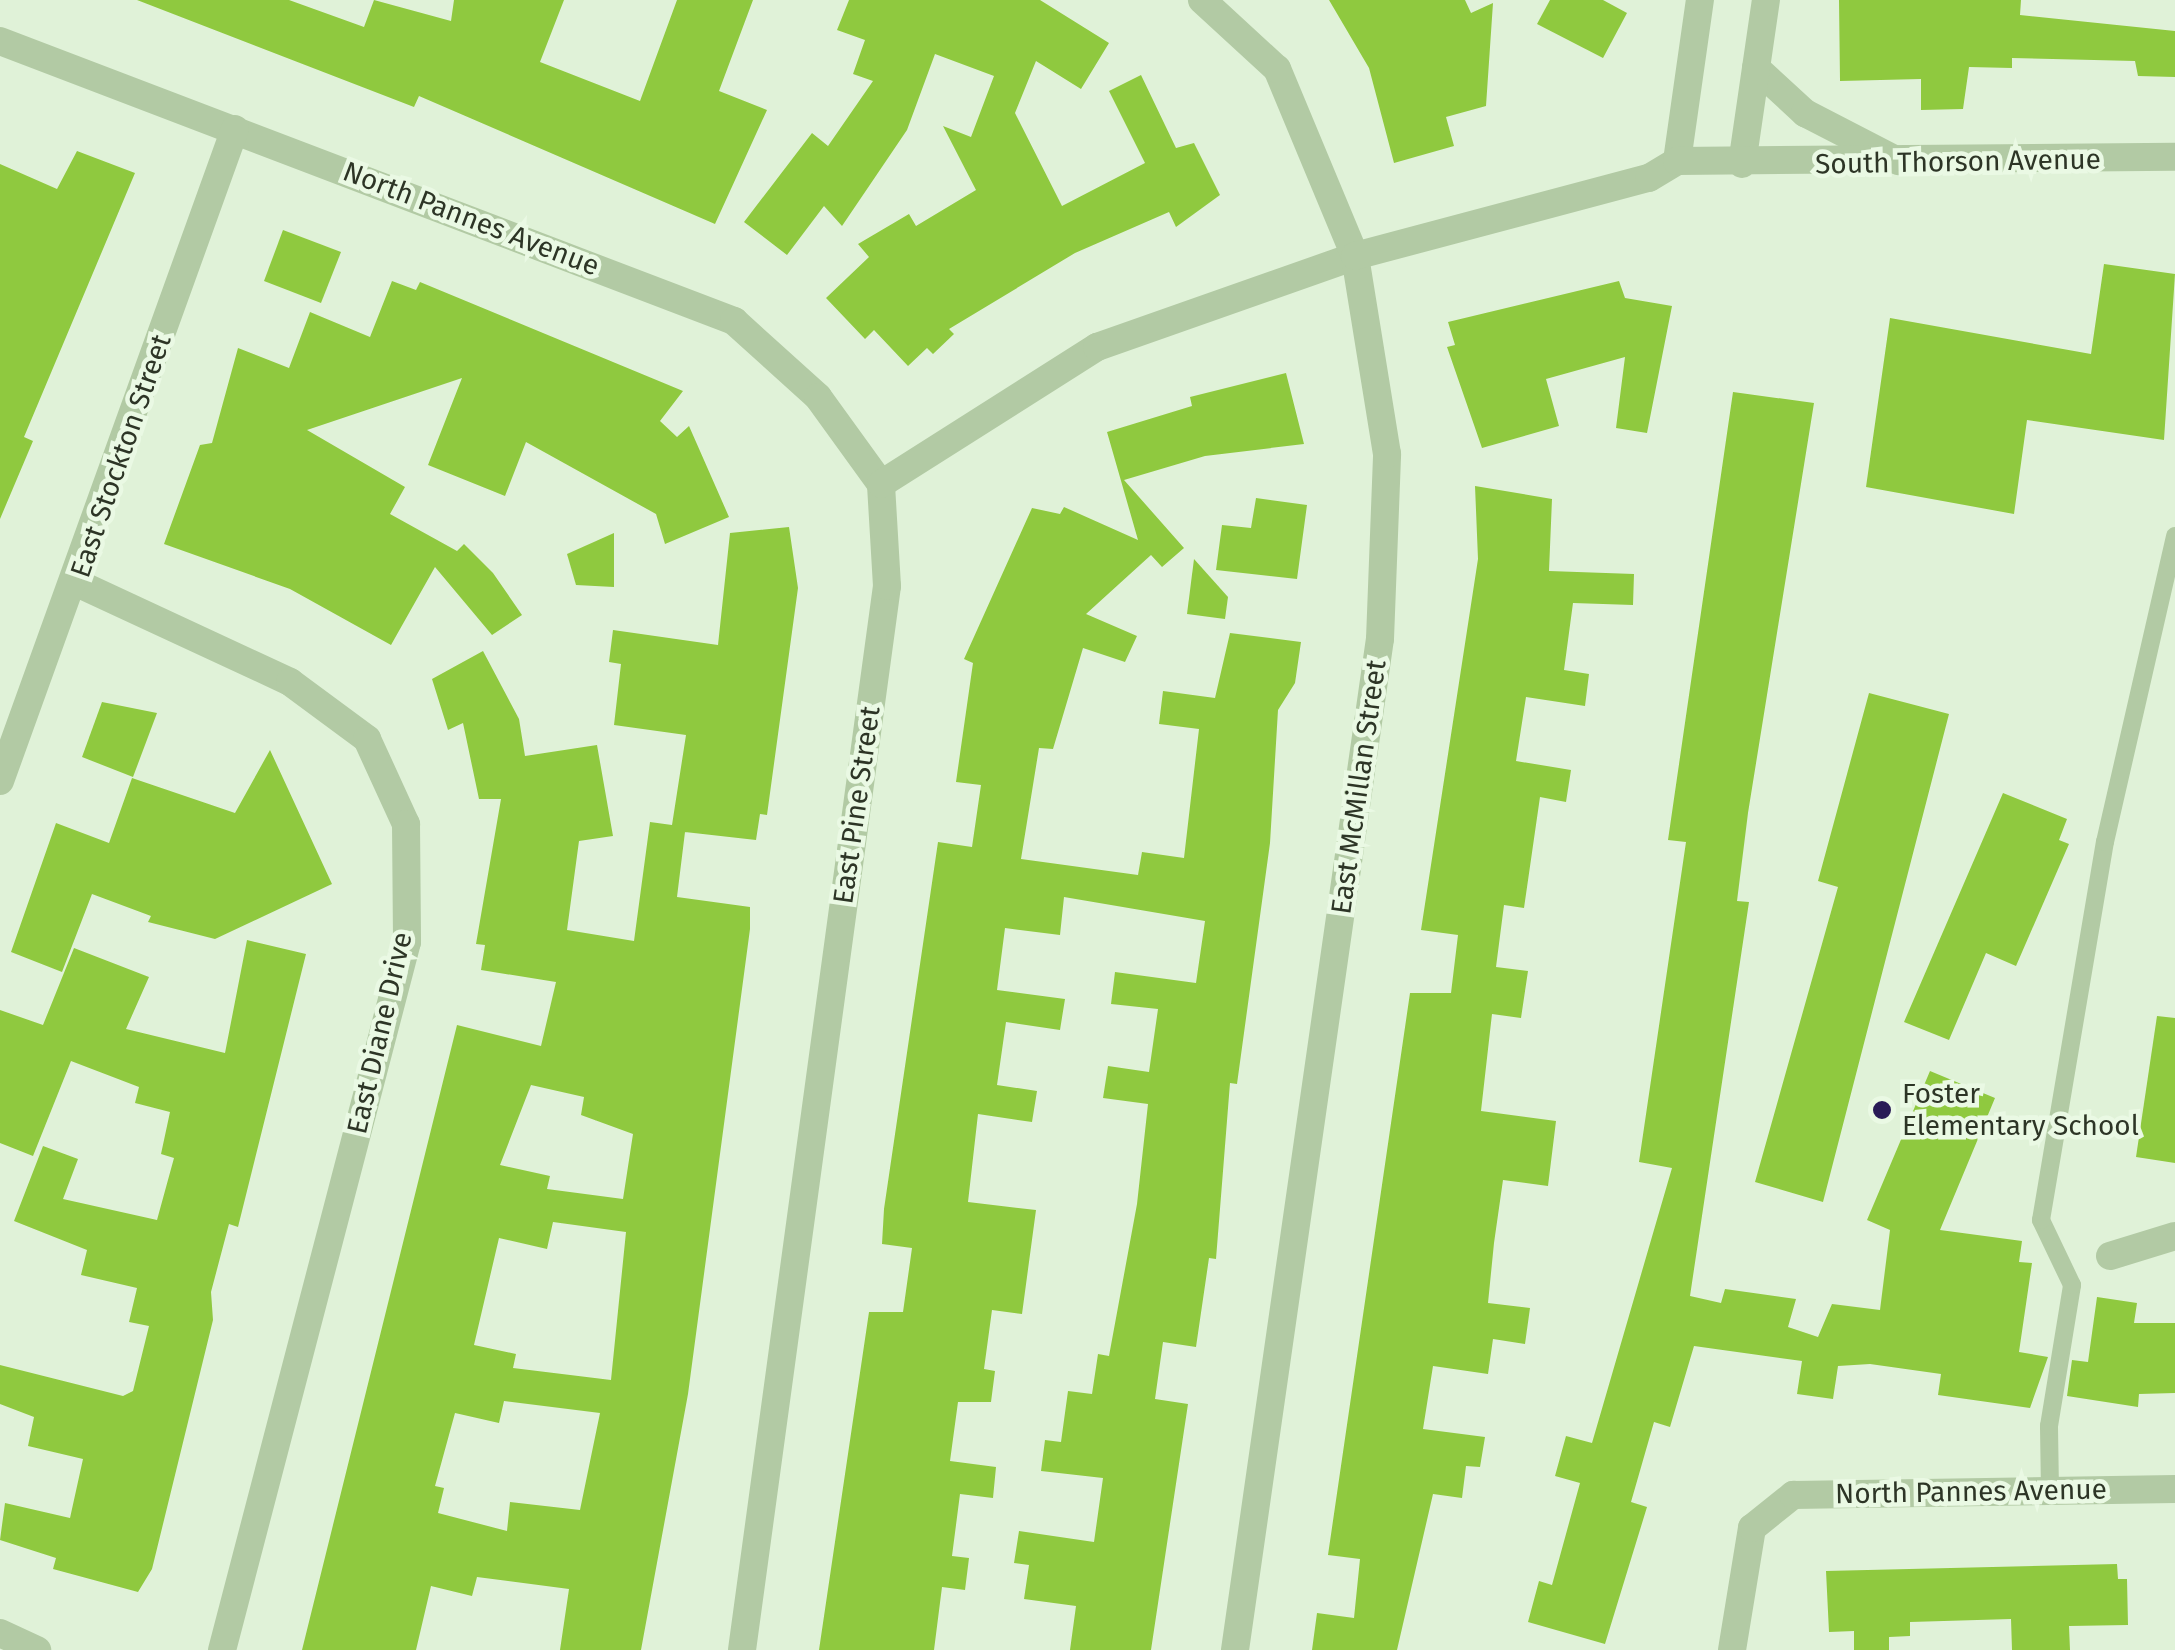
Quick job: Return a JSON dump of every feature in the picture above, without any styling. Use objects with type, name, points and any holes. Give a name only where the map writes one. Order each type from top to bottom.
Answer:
[{"type":"street","name":"East McMillan Street","points":[[1202,0],[1277,69],[1356,256],[1387,454],[1380,639],[1235,1650]]},
{"type":"street","points":[[1677,161],[1700,0]]},
{"type":"street","points":[[881,484],[1097,346],[1356,256],[1649,178],[1677,161],[1742,164],[1766,0]]},
{"type":"street","name":"North Pannes Avenue","points":[[0,41],[734,321],[818,397],[881,484]]},
{"type":"street","points":[[1756,68],[1805,113],[1904,164]]},
{"type":"street","name":"East Stockton Street","points":[[0,781],[77,583],[235,129]]},
{"type":"street","name":"South Thorson Avenue","points":[[1742,164],[2175,157]]},
{"type":"street","name":"East Pine Street","points":[[742,1650],[887,586],[881,484]]},
{"type":"street","name":"East Diane Drive","points":[[77,583],[290,682],[367,739],[406,824],[406,942],[222,1650]]},
{"type":"street","points":[[2110,1256],[2175,1236]]},
{"type":"street","name":"North Pannes Avenue","points":[[1732,1650],[1752,1528],[1770,1506],[1793,1495],[2175,1489]]},
{"type":"street","points":[[0,1634],[37,1650]]},
{"type":"lane","points":[[2050,1491],[2048,1426],[2072,1286],[2041,1220],[2105,842],[2175,536]]},
{"type":"building","points":[[137,0],[289,0],[364,27],[374,0],[451,21],[454,0],[564,0],[540,62],[640,101],[677,0],[753,0],[719,91],[767,110],[715,224],[419,96],[414,107]]},
{"type":"building","points":[[849,0],[1040,0],[1109,43],[1081,89],[1036,61],[1015,113],[1062,206],[1145,163],[1109,91],[1141,75],[1176,148],[1194,143],[1220,195],[1176,227],[1169,212],[1075,253],[949,329],[954,334],[933,354],[927,348],[908,366],[874,330],[865,339],[826,298],[869,257],[858,244],[909,214],[916,226],[976,190],[943,126],[971,137],[994,76],[935,54],[907,130],[842,226],[824,206],[787,255],[744,222],[812,133],[828,146],[873,81],[853,74],[865,40],[837,30]]},
{"type":"building","points":[[1329,0],[1465,0],[1471,13],[1493,3],[1486,106],[1446,117],[1454,146],[1394,163],[1369,68]]},
{"type":"building","points":[[1550,0],[1603,0],[1627,13],[1603,58],[1537,24]]},
{"type":"building","points":[[1839,0],[2021,0],[2020,15],[2175,31],[2175,77],[2138,76],[2135,61],[2012,58],[2012,68],[1969,67],[1963,109],[1921,110],[1921,79],[1840,81]]},
{"type":"building","points":[[77,151],[135,173],[24,437],[33,441],[0,519],[0,164],[57,189]]},
{"type":"building","points":[[283,230],[341,252],[321,303],[264,281]]},
{"type":"building","points":[[2104,264],[2175,274],[2164,440],[2027,420],[2014,514],[1866,487],[1890,318],[2091,354]]},
{"type":"building","points":[[392,281],[416,290],[420,282],[683,391],[660,421],[677,437],[689,426],[729,517],[665,544],[656,514],[526,442],[505,496],[428,465],[462,378],[307,430],[405,487],[390,514],[457,551],[464,544],[493,573],[522,615],[492,635],[435,567],[391,645],[290,589],[164,544],[200,445],[212,443],[238,348],[289,368],[310,312],[370,337]]},
{"type":"building","points":[[1619,281],[1625,298],[1672,306],[1647,433],[1616,428],[1625,357],[1546,379],[1559,426],[1482,448],[1447,347],[1455,345],[1448,322]]},
{"type":"building","points":[[1286,373],[1304,444],[1205,456],[1124,480],[1184,548],[1162,567],[1151,555],[1086,614],[1137,636],[1125,662],[1083,648],[1053,749],[1039,748],[1021,859],[1138,875],[1142,852],[1184,858],[1199,729],[1159,724],[1163,691],[1215,698],[1230,633],[1301,642],[1295,683],[1278,710],[1270,843],[1237,1084],[1230,1083],[1216,1259],[1209,1258],[1196,1347],[1163,1342],[1155,1399],[1188,1404],[1151,1650],[1070,1650],[1076,1606],[1024,1599],[1029,1565],[1014,1563],[1019,1531],[1094,1542],[1103,1478],[1041,1471],[1045,1440],[1061,1442],[1068,1391],[1092,1394],[1098,1354],[1109,1356],[1137,1204],[1148,1104],[1103,1098],[1108,1066],[1149,1072],[1158,1009],[1111,1004],[1115,972],[1196,983],[1205,921],[1064,897],[1060,935],[1005,928],[997,990],[1065,999],[1060,1030],[1006,1022],[997,1085],[1037,1091],[1032,1122],[978,1114],[968,1202],[1036,1210],[1022,1314],[992,1310],[984,1369],[995,1371],[991,1402],[958,1402],[950,1461],[996,1467],[993,1498],[960,1494],[952,1556],[969,1558],[965,1590],[942,1587],[934,1650],[819,1650],[869,1312],[903,1312],[912,1248],[882,1244],[884,1209],[938,842],[972,847],[981,785],[956,782],[973,663],[964,659],[1032,508],[1060,514],[1064,507],[1138,540],[1107,432],[1192,406],[1190,397]]},
{"type":"building","points":[[1733,392],[1814,403],[1748,813],[1737,901],[1749,902],[1690,1296],[1721,1303],[1725,1289],[1796,1299],[1788,1327],[1818,1337],[1832,1304],[1880,1310],[1890,1230],[1867,1220],[1930,1071],[1995,1098],[1940,1230],[2022,1241],[2019,1262],[2032,1263],[2019,1352],[2048,1357],[2030,1408],[1938,1395],[1941,1374],[1870,1364],[1838,1366],[1833,1399],[1797,1394],[1802,1361],[1694,1346],[1670,1427],[1654,1422],[1631,1502],[1647,1507],[1605,1644],[1528,1622],[1539,1581],[1552,1585],[1580,1483],[1555,1476],[1566,1436],[1592,1443],[1672,1168],[1639,1162],[1686,842],[1668,840]]},
{"type":"building","points":[[1475,486],[1552,499],[1549,571],[1634,574],[1633,605],[1573,603],[1564,670],[1589,674],[1585,706],[1526,697],[1516,761],[1571,770],[1566,802],[1540,797],[1524,908],[1504,905],[1496,967],[1528,971],[1521,1018],[1492,1014],[1481,1111],[1556,1121],[1548,1186],[1503,1180],[1494,1243],[1488,1303],[1530,1308],[1525,1344],[1493,1339],[1488,1374],[1433,1366],[1423,1429],[1485,1437],[1480,1467],[1466,1466],[1462,1498],[1433,1494],[1397,1650],[1312,1650],[1317,1613],[1354,1618],[1360,1559],[1328,1555],[1410,993],[1451,993],[1458,935],[1421,930],[1478,559]]},
{"type":"building","points":[[1256,498],[1307,505],[1297,579],[1216,570],[1222,525],[1251,528]]},
{"type":"building","points":[[789,527],[798,588],[767,815],[760,814],[756,840],[685,832],[677,897],[750,907],[750,929],[688,1394],[641,1650],[560,1650],[569,1589],[477,1577],[472,1596],[431,1586],[416,1650],[302,1650],[457,1025],[541,1046],[556,982],[481,970],[485,945],[476,944],[501,799],[479,799],[463,723],[448,730],[432,679],[483,651],[519,719],[525,756],[597,745],[613,836],[579,841],[567,930],[634,941],[650,822],[672,825],[686,735],[614,725],[621,664],[609,662],[613,630],[718,645],[730,533]],"holes":[[[531,1085],[584,1097],[581,1115],[633,1134],[623,1199],[547,1189],[550,1176],[500,1165]],[[553,1222],[626,1232],[611,1380],[513,1368],[516,1354],[474,1345],[499,1238],[547,1249]],[[504,1401],[600,1413],[580,1510],[510,1502],[507,1531],[438,1513],[444,1488],[435,1486],[455,1413],[499,1423]]]},
{"type":"building","points":[[614,533],[614,587],[576,585],[567,554]]},
{"type":"building","points":[[1194,559],[1228,597],[1225,619],[1187,614]]},
{"type":"building","points":[[1869,693],[1949,714],[1823,1202],[1755,1182],[1838,887],[1818,881]]},
{"type":"building","points":[[102,702],[157,713],[133,777],[82,757]]},
{"type":"building","points":[[270,750],[332,884],[215,939],[148,922],[151,916],[92,894],[62,972],[11,952],[56,823],[109,843],[132,778],[235,813]]},
{"type":"building","points":[[2003,793],[2067,819],[2059,840],[2069,844],[2016,966],[1986,953],[1949,1040],[1904,1022]]},
{"type":"building","points":[[247,940],[306,954],[238,1227],[229,1224],[211,1292],[213,1320],[152,1569],[138,1592],[53,1569],[56,1558],[0,1540],[5,1503],[70,1518],[83,1459],[28,1446],[34,1417],[0,1404],[0,1365],[123,1396],[133,1391],[149,1326],[129,1322],[137,1288],[81,1275],[87,1250],[14,1221],[43,1146],[78,1159],[63,1199],[157,1220],[174,1158],[161,1154],[170,1112],[135,1103],[139,1087],[71,1061],[33,1156],[0,1143],[0,1010],[43,1025],[74,948],[149,977],[126,1029],[225,1053]]},
{"type":"building","points":[[2157,1016],[2175,1018],[2175,1163],[2136,1157]]},
{"type":"building","points":[[2097,1297],[2137,1303],[2134,1323],[2175,1323],[2175,1393],[2139,1394],[2138,1407],[2067,1396],[2072,1360],[2088,1362]]},
{"type":"building","points":[[2117,1564],[2118,1579],[2127,1579],[2128,1625],[2069,1626],[2070,1650],[2012,1650],[2011,1619],[1910,1622],[1910,1636],[1889,1637],[1889,1650],[1854,1650],[1854,1631],[1829,1632],[1826,1571]]},
{"type":"place","name":"Foster Elementary School","points":[[1882,1110]]}]
